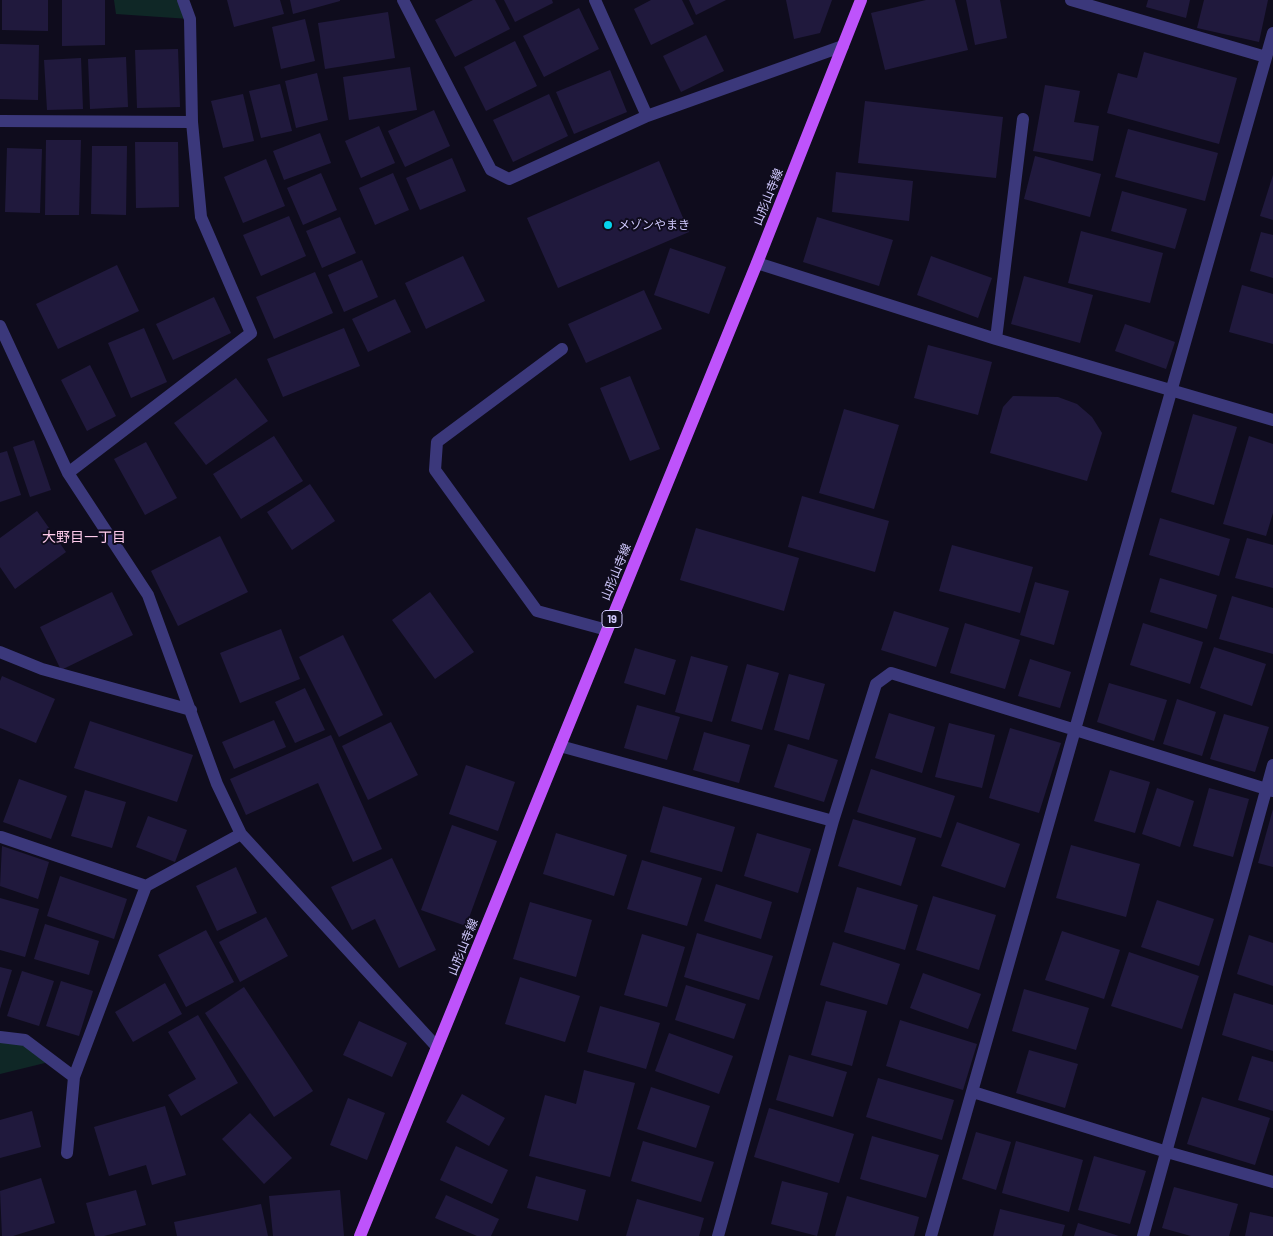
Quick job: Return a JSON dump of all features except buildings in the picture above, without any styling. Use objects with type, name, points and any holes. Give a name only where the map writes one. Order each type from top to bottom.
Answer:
[{"type":"main road","name":"山形山寺線","points":[[360,1236],[757,263],[861,0]]},
{"type":"lane","points":[[68,473],[251,333],[200,217],[192,122],[190,19],[183,0]]},
{"type":"lane","points":[[403,0],[491,170],[509,179],[647,116],[843,46]]},
{"type":"lane","points":[[595,0],[647,116]]},
{"type":"lane","points":[[1071,0],[1266,57]]},
{"type":"lane","points":[[932,1236],[1273,33]]},
{"type":"lane","points":[[996,339],[1022,120]]},
{"type":"lane","points":[[0,121],[192,122]]},
{"type":"lane","points":[[757,263],[996,339],[1273,420]]},
{"type":"lane","points":[[0,326],[68,473],[148,595],[217,784],[241,834],[437,1047]]},
{"type":"lane","points":[[562,349],[437,442],[435,470],[537,611],[607,630]]},
{"type":"lane","points":[[0,652],[42,669],[190,710]]},
{"type":"lane","points":[[718,1236],[834,821],[876,684],[891,673],[1270,790]]},
{"type":"lane","points":[[560,746],[834,821]]},
{"type":"lane","points":[[1143,1236],[1270,790],[1273,765]]},
{"type":"lane","points":[[67,1153],[74,1077],[146,886],[241,834]]},
{"type":"lane","points":[[1,837],[146,886]]},
{"type":"lane","points":[[0,1037],[25,1040],[74,1077]]},
{"type":"lane","points":[[973,1092],[1167,1152],[1273,1182]]},
{"type":"green space","points":[[114,0],[183,0],[190,19],[116,14]]},
{"type":"green space","points":[[0,1037],[25,1040],[53,1061],[0,1074]]},
{"type":"place","name":"メゾンやまき","points":[[608,225]]},
{"type":"district","name":"大野目一丁目","points":[[84,537]]}]
